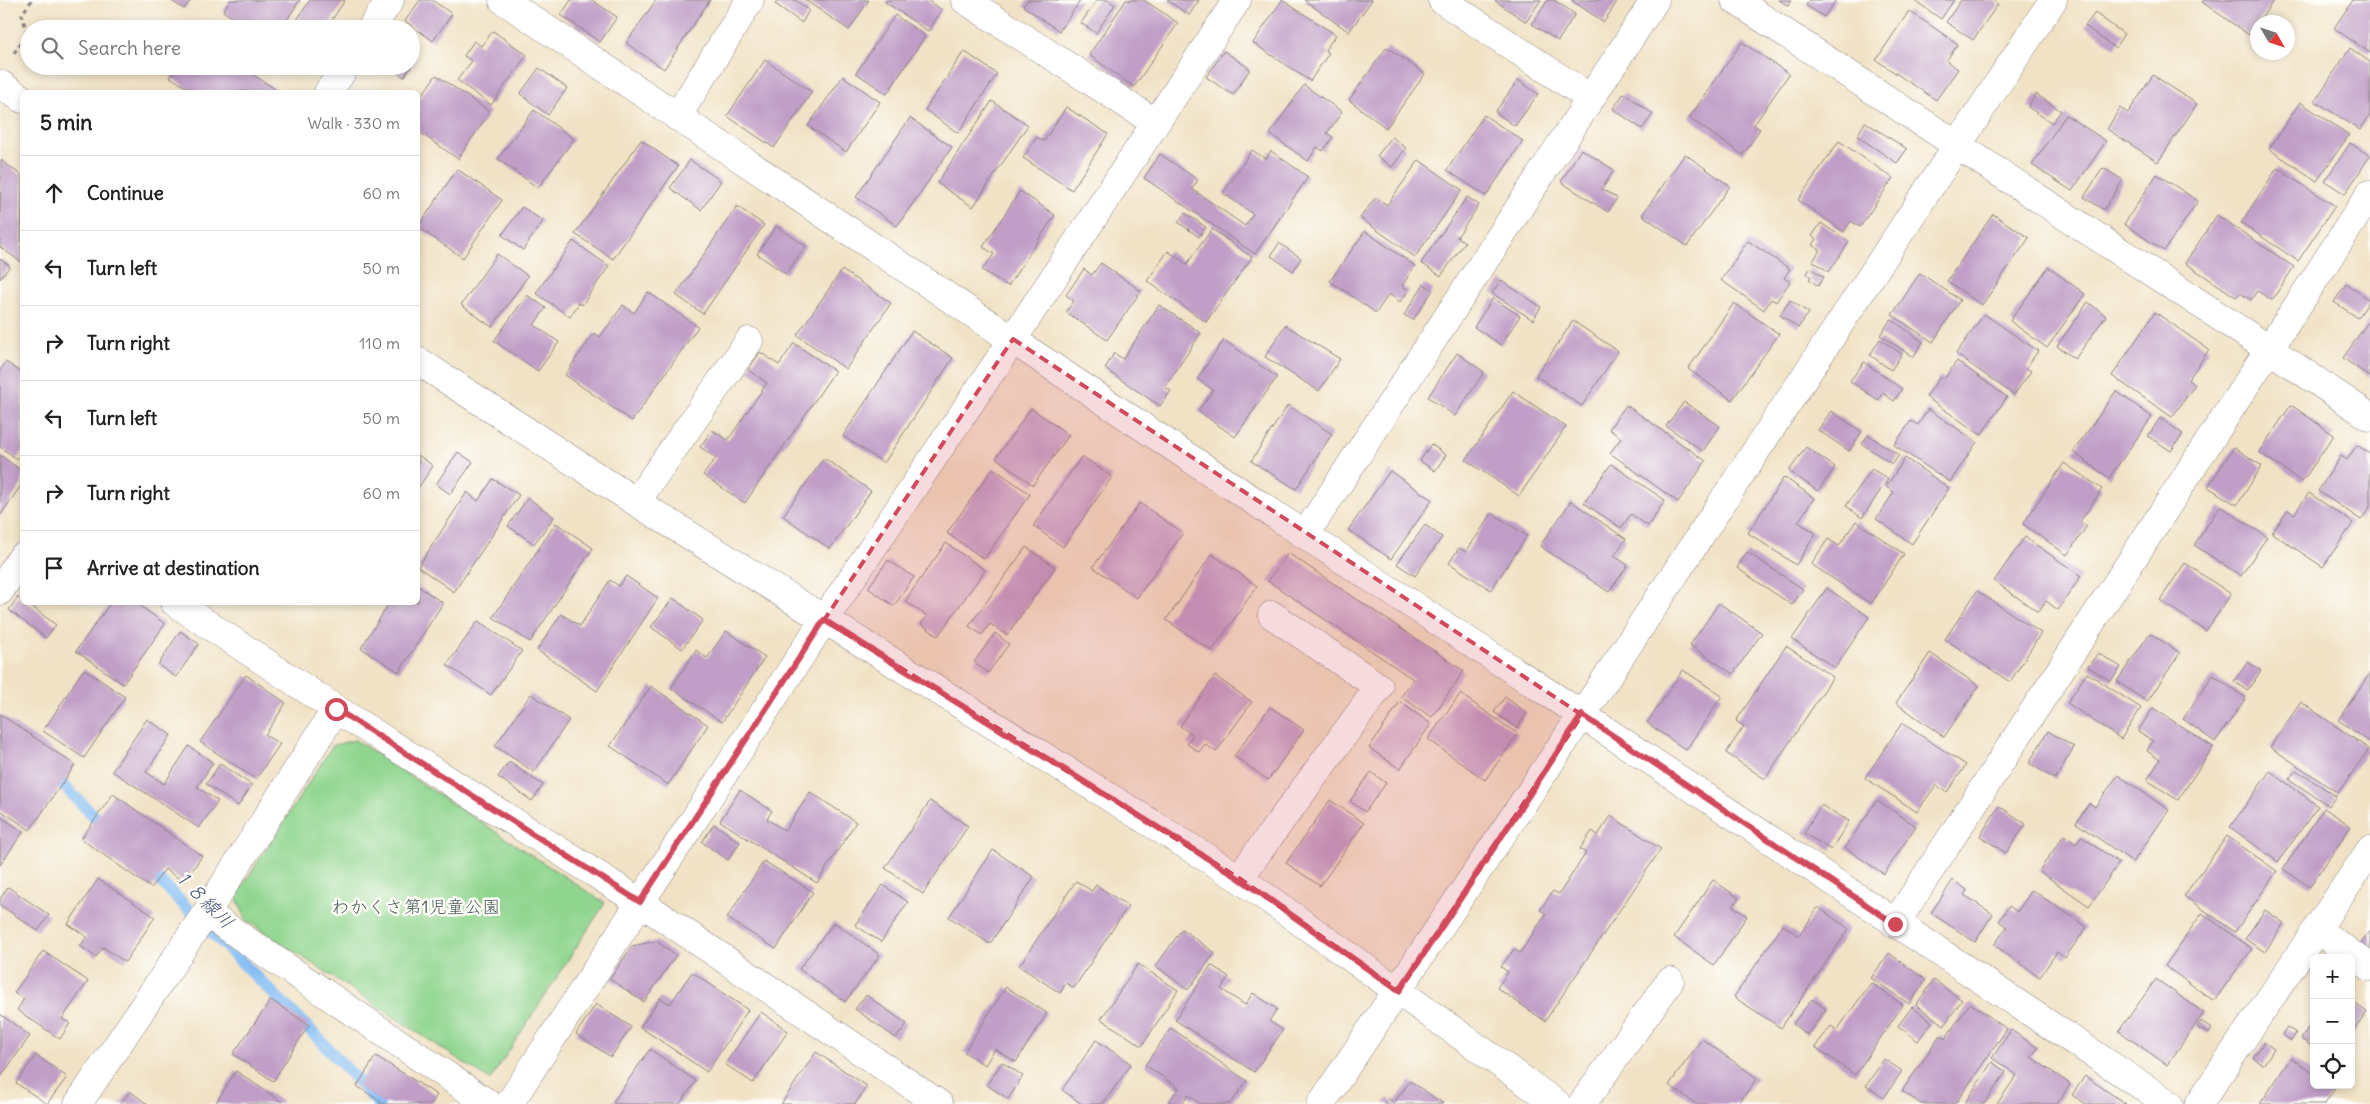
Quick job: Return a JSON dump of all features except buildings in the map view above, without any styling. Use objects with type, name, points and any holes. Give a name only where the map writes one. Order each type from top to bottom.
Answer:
[{"type":"street","points":[[377,20],[390,0]]},
{"type":"street","points":[[503,0],[1305,535],[1582,715],[2169,1104]]},
{"type":"street","points":[[677,116],[750,0]]},
{"type":"street","points":[[966,0],[1156,122]]},
{"type":"street","points":[[509,1104],[824,620],[1013,339],[1237,0]]},
{"type":"street","points":[[1442,0],[1590,98]]},
{"type":"street","points":[[1305,535],[1655,0]]},
{"type":"street","points":[[1735,0],[2370,417]]},
{"type":"street","points":[[1321,1104],[1399,991],[2054,0]]},
{"type":"street","points":[[329,90],[340,75]]},
{"type":"street","points":[[0,84],[20,98]]},
{"type":"street","points":[[1895,924],[2370,194]]},
{"type":"street","points":[[636,502],[749,341]]},
{"type":"street","points":[[420,362],[636,502],[1239,878],[1557,1104]]},
{"type":"street","points":[[0,591],[20,560]]},
{"type":"street","points":[[179,605],[336,709],[640,902],[905,1095],[939,1104]]},
{"type":"street","points":[[1239,878],[1379,687],[1272,615]]},
{"type":"street","points":[[78,1104],[206,913],[336,709]]},
{"type":"street","points":[[2199,1104],[2370,850]]},
{"type":"street","points":[[206,913],[490,1104]]},
{"type":"street","points":[[2317,930],[2370,967]]},
{"type":"street","points":[[1582,1104],[1670,981]]},
{"type":"path","points":[[24,20],[22,14],[32,0]]},
{"type":"path","points":[[11,58],[20,44]]},
{"type":"highlighted area","points":[[1013,339],[1582,715],[1399,991],[1239,878],[824,620]]},
{"type":"green space","name":"わかくさ第1児童公園","points":[[355,740],[605,903],[490,1080],[246,920],[236,896],[333,745]]},
{"type":"waterway","name":"１８線川","points":[[50,772],[108,830]]},
{"type":"waterway","name":"１８線川","points":[[146,867],[321,1041],[379,1104]]},
{"type":"route","points":[[336,709],[640,902],[824,620],[1239,878],[1399,991],[1582,715],[1895,924]]}]
